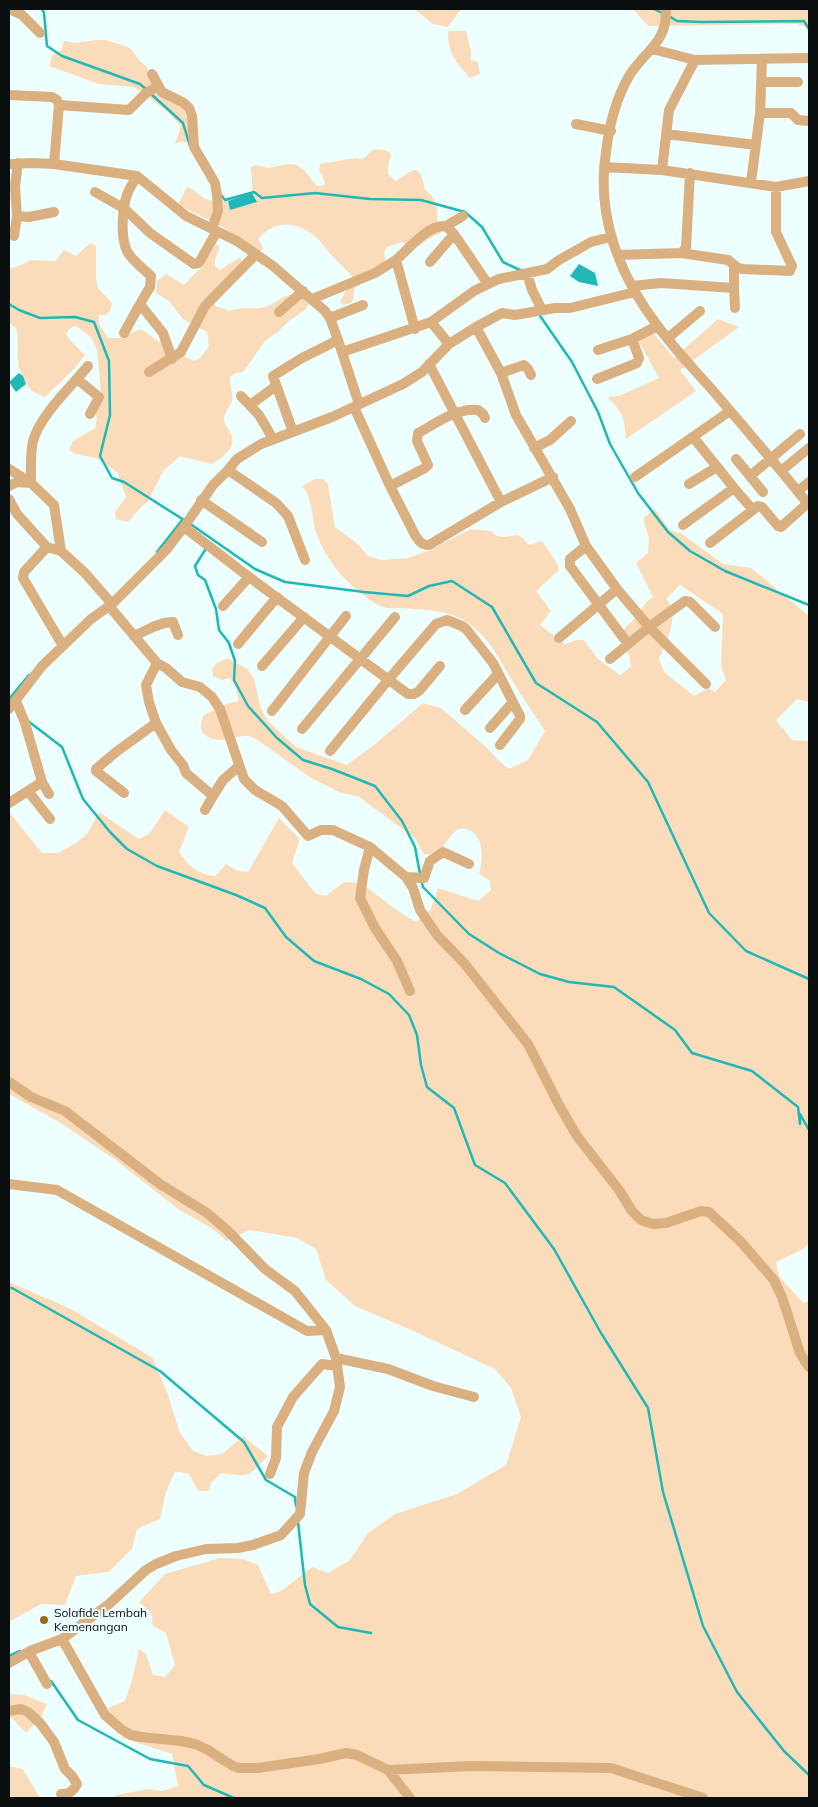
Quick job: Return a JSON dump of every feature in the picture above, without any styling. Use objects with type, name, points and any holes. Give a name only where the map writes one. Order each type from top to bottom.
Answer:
[{"type":"street","points":[[9,9],[22,15],[40,33]]},
{"type":"street","points":[[666,13],[662,35],[630,74],[615,107],[604,167],[604,202],[610,237],[634,289],[657,326],[808,504],[781,526],[778,526],[760,506],[710,543]]},
{"type":"street","points":[[652,49],[695,60],[809,58]]},
{"type":"street","points":[[662,170],[669,110],[695,60]]},
{"type":"street","points":[[751,182],[760,112],[762,60]]},
{"type":"street","points":[[59,105],[129,110],[152,89],[152,74]]},
{"type":"street","points":[[761,82],[798,82]]},
{"type":"street","points":[[95,192],[124,209],[150,233],[194,264],[198,264],[215,230],[218,211],[215,183],[194,147],[192,116],[189,108],[184,103],[152,89]]},
{"type":"street","points":[[9,95],[52,97],[57,100],[59,105],[54,164]]},
{"type":"street","points":[[760,112],[791,113],[798,120],[809,121]]},
{"type":"street","points":[[576,124],[611,130]]},
{"type":"street","points":[[666,134],[756,145]]},
{"type":"street","points":[[14,236],[17,216],[13,164],[54,164],[137,176],[177,211],[237,241],[256,254],[303,291],[330,318],[357,406],[390,486],[415,535],[424,545],[429,545],[501,502],[552,477]]},
{"type":"street","points":[[604,167],[690,173],[776,187],[809,181],[809,177]]},
{"type":"street","points":[[681,253],[686,248],[690,173]]},
{"type":"street","points":[[124,333],[150,287],[151,276],[131,257],[126,250],[123,237],[124,209],[129,190],[137,176]]},
{"type":"street","points":[[618,255],[681,253],[728,260],[734,266],[743,270],[786,272],[791,270],[790,262],[776,232],[776,187]]},
{"type":"street","points":[[17,216],[29,217],[54,212]]},
{"type":"street","points":[[446,226],[462,216]]},
{"type":"street","points":[[312,299],[375,273],[396,260],[430,229],[440,225],[446,226],[454,234],[488,284]]},
{"type":"street","points":[[430,262],[454,234]]},
{"type":"street","points":[[342,352],[431,322],[474,291],[488,284],[499,279],[547,269],[591,242],[610,237]]},
{"type":"street","points":[[149,372],[172,359],[184,349],[205,306],[256,254]]},
{"type":"street","points":[[396,260],[415,328]]},
{"type":"street","points":[[734,266],[735,308]]},
{"type":"street","points":[[524,274],[539,311]]},
{"type":"street","points":[[50,794],[42,782],[24,719],[12,705],[61,643],[110,603],[166,549],[186,524],[213,484],[237,459],[273,440],[357,406],[403,384],[422,372],[450,344],[502,313],[515,315],[584,306],[634,289],[661,284],[734,288]]},
{"type":"street","points":[[279,312],[303,291]]},
{"type":"street","points":[[140,304],[163,333],[172,359]]},
{"type":"street","points":[[330,318],[363,305]]},
{"type":"street","points":[[668,338],[700,311]]},
{"type":"street","points":[[431,322],[450,344]]},
{"type":"street","points":[[598,350],[632,339],[657,326]]},
{"type":"street","points":[[476,327],[501,373],[516,415],[552,477],[586,546],[617,589],[649,626],[706,684]]},
{"type":"street","points":[[597,379],[637,363],[639,358],[632,339]]},
{"type":"street","points":[[293,432],[273,378],[274,375],[338,340]]},
{"type":"street","points":[[429,364],[501,502]]},
{"type":"street","points":[[501,373],[524,365],[531,375]]},
{"type":"street","points":[[31,483],[32,450],[36,433],[48,413],[88,366]]},
{"type":"street","points":[[77,379],[99,397],[90,414]]},
{"type":"street","points":[[250,405],[276,386]]},
{"type":"street","points":[[241,396],[265,424],[273,440]]},
{"type":"street","points":[[390,486],[428,465],[417,441],[418,433],[455,413],[473,409],[478,410],[485,418]]},
{"type":"street","points":[[635,477],[730,411]]},
{"type":"street","points":[[534,448],[550,440],[571,421]]},
{"type":"street","points":[[750,476],[800,434]]},
{"type":"street","points":[[693,436],[753,510]]},
{"type":"street","points":[[781,471],[809,448]]},
{"type":"street","points":[[736,459],[763,492]]},
{"type":"street","points":[[689,484],[717,467]]},
{"type":"street","points":[[9,469],[31,483],[54,505],[61,551]]},
{"type":"street","points":[[228,470],[276,503],[288,516],[305,560]]},
{"type":"street","points":[[9,486],[17,482],[31,483]]},
{"type":"street","points":[[798,491],[809,482]]},
{"type":"street","points":[[683,525],[734,488]]},
{"type":"street","points":[[9,499],[17,514],[47,547],[61,551],[85,573],[156,663],[166,668],[182,682],[200,687],[212,697],[220,709],[239,766],[244,779],[249,785],[282,806],[308,836],[321,830],[333,830],[370,847],[416,878]]},
{"type":"street","points":[[201,500],[262,542]]},
{"type":"street","points":[[186,524],[208,545],[249,577],[408,694],[414,694],[440,666]]},
{"type":"street","points":[[586,546],[570,559],[570,566],[628,644]]},
{"type":"street","points":[[47,547],[24,572],[23,578],[61,643]]},
{"type":"street","points":[[223,606],[249,577]]},
{"type":"street","points":[[559,638],[617,589]]},
{"type":"street","points":[[238,644],[277,597]]},
{"type":"street","points":[[610,659],[649,626],[685,601],[690,602],[715,627]]},
{"type":"street","points":[[272,711],[346,616]]},
{"type":"street","points":[[262,666],[304,617]]},
{"type":"street","points":[[302,728],[395,617]]},
{"type":"street","points":[[330,751],[436,624],[446,620],[462,626],[493,663],[513,702],[520,719],[500,745]]},
{"type":"street","points":[[134,636],[157,625],[169,622],[173,622],[178,635]]},
{"type":"street","points":[[156,663],[146,685],[156,723],[171,750],[183,765],[186,773],[213,796]]},
{"type":"street","points":[[465,710],[498,674]]},
{"type":"street","points":[[490,728],[513,702]]},
{"type":"street","points":[[124,793],[96,769],[156,723]]},
{"type":"street","points":[[205,810],[223,780],[239,766]]},
{"type":"street","points":[[9,803],[42,782]]},
{"type":"street","points":[[28,791],[50,819]]},
{"type":"street","points":[[370,847],[360,898],[375,928],[397,961],[410,991]]},
{"type":"street","points":[[469,864],[443,852],[430,861],[416,878],[413,888],[420,910],[437,935],[464,963],[528,1044],[577,1136],[632,1211],[641,1220],[653,1224],[666,1223],[701,1211],[709,1212],[741,1242],[774,1280],[782,1297],[800,1353],[809,1367]]},
{"type":"street","points":[[9,1082],[31,1097],[65,1111],[160,1184],[207,1213],[265,1268],[295,1291],[326,1330],[336,1362],[340,1387],[334,1411],[312,1452],[304,1473],[300,1514],[293,1524],[281,1535],[253,1545],[238,1548],[206,1549],[176,1556],[156,1564],[146,1570],[109,1604],[62,1639],[31,1651],[9,1663]]},
{"type":"street","points":[[9,1184],[58,1190],[307,1331],[326,1330]]},
{"type":"street","points":[[270,1474],[276,1458],[277,1427],[293,1397],[322,1364],[336,1362],[388,1369],[433,1386],[474,1397]]},
{"type":"street","points":[[62,1639],[105,1715],[131,1735],[195,1744],[239,1768],[258,1768],[319,1759],[346,1752],[357,1755],[388,1770],[410,1798]]},
{"type":"street","points":[[31,1651],[47,1684]]},
{"type":"street","points":[[9,1711],[21,1709],[28,1712],[40,1723],[54,1742],[65,1770],[77,1784],[71,1792],[66,1795],[61,1794]]},
{"type":"street","points":[[388,1770],[471,1766],[611,1768],[703,1798]]},
{"type":"shaded area","points":[[414,9],[461,9],[448,27],[433,24]]},
{"type":"shaded area","points":[[633,9],[809,9],[809,32],[806,27],[797,24],[648,26]]},
{"type":"shaded area","points":[[448,31],[466,31],[471,51],[471,60],[478,62],[480,74],[470,78],[456,62],[449,46]]},
{"type":"shaded area","points":[[106,40],[130,48],[147,67],[149,76],[165,98],[183,108],[192,133],[186,143],[182,141],[175,144],[181,126],[167,111],[134,87],[99,84],[49,66],[52,56],[61,50],[64,41],[75,43]]},
{"type":"shaded area","points":[[374,149],[385,150],[391,153],[388,174],[396,181],[412,171],[418,171],[425,190],[435,202],[437,226],[442,231],[440,234],[433,236],[414,248],[402,242],[387,247],[384,253],[386,264],[355,288],[353,300],[348,304],[343,305],[340,302],[352,276],[318,239],[309,232],[294,226],[279,225],[258,239],[263,249],[260,251],[221,226],[178,205],[187,187],[206,199],[228,201],[229,208],[256,203],[252,193],[250,168],[254,165],[269,168],[288,164],[297,165],[304,170],[317,186],[324,185],[325,182],[319,170],[320,164],[355,158],[363,159]]},
{"type":"shaded area","points":[[90,243],[96,246],[96,279],[98,288],[112,303],[110,311],[106,315],[99,315],[99,324],[108,338],[123,338],[141,329],[171,350],[194,361],[200,358],[209,346],[207,332],[183,319],[169,301],[156,293],[157,281],[166,274],[184,285],[203,265],[216,244],[220,247],[215,260],[215,266],[220,270],[240,257],[242,262],[210,298],[216,306],[230,311],[261,308],[292,295],[306,298],[309,304],[305,310],[265,341],[243,372],[236,373],[230,377],[232,398],[224,419],[232,441],[226,453],[212,464],[180,456],[163,471],[148,502],[128,522],[116,519],[115,512],[126,497],[117,472],[96,458],[75,454],[69,450],[73,441],[95,428],[97,418],[95,414],[101,394],[97,350],[91,337],[76,326],[70,328],[66,334],[85,355],[74,369],[45,397],[31,390],[20,371],[16,328],[9,323],[9,269],[30,260],[55,261],[64,250],[76,256]]},
{"type":"shaded area","points":[[718,319],[739,327],[680,370],[696,391],[626,439],[622,416],[607,397],[619,396],[659,378],[638,340],[653,333],[674,358]]},
{"type":"shaded area","points":[[315,479],[323,479],[328,484],[335,527],[359,545],[368,556],[381,560],[408,558],[428,551],[471,529],[491,531],[497,536],[504,537],[517,535],[523,538],[529,545],[542,541],[557,563],[559,570],[536,591],[551,611],[540,625],[565,644],[584,640],[598,659],[620,675],[631,667],[629,656],[622,644],[624,629],[636,617],[646,602],[653,597],[636,563],[648,553],[649,538],[643,518],[655,509],[670,530],[682,534],[723,564],[751,568],[809,616],[809,702],[797,699],[776,720],[792,740],[809,741],[809,1243],[803,1249],[776,1262],[779,1276],[803,1303],[809,1301],[809,1798],[113,1798],[116,1795],[148,1789],[162,1791],[178,1786],[172,1754],[123,1738],[108,1708],[125,1701],[139,1649],[146,1654],[153,1675],[165,1677],[175,1665],[166,1633],[153,1626],[151,1612],[139,1602],[165,1574],[220,1558],[243,1559],[258,1565],[271,1594],[281,1591],[312,1567],[328,1573],[350,1560],[368,1533],[395,1514],[457,1494],[506,1465],[521,1417],[511,1388],[495,1369],[355,1306],[326,1280],[316,1249],[297,1238],[249,1230],[227,1241],[213,1229],[178,1209],[113,1158],[59,1122],[9,1094],[9,812],[42,853],[58,853],[87,834],[99,812],[139,839],[149,834],[165,810],[189,827],[179,852],[199,872],[215,876],[226,864],[238,871],[248,872],[279,818],[300,839],[292,863],[315,893],[326,896],[344,882],[361,883],[416,922],[431,909],[438,888],[478,901],[491,890],[490,881],[479,874],[482,856],[480,843],[474,833],[464,829],[457,830],[440,850],[435,853],[424,854],[415,838],[359,797],[339,792],[311,778],[256,739],[243,736],[217,740],[203,734],[201,723],[204,715],[226,704],[239,701],[236,689],[230,678],[221,680],[213,676],[212,669],[217,663],[228,658],[247,669],[254,678],[261,709],[268,721],[296,747],[347,765],[374,745],[423,703],[441,708],[509,769],[528,760],[545,731],[493,649],[482,635],[468,623],[453,615],[444,613],[383,607],[365,596],[343,577],[333,565],[321,544],[315,529],[310,501],[302,486]],"holes":[[[680,585],[723,614],[721,666],[726,680],[715,692],[708,688],[694,696],[664,672],[659,659],[668,637],[672,620],[672,612],[666,599]]]},
{"type":"shaded area","points":[[9,1282],[71,1309],[153,1358],[168,1395],[180,1433],[193,1451],[207,1456],[222,1454],[243,1436],[268,1456],[248,1474],[221,1473],[211,1483],[209,1491],[198,1491],[189,1474],[175,1471],[166,1492],[160,1519],[137,1529],[132,1549],[109,1572],[76,1576],[65,1605],[41,1604],[9,1622]]},
{"type":"shaded area","points":[[9,1694],[24,1695],[47,1704],[41,1717],[26,1733],[9,1717]]},
{"type":"shaded area","points":[[9,1766],[23,1769],[40,1798],[9,1798]]},
{"type":"water","points":[[252,193],[257,202],[230,210],[228,201]]},
{"type":"water","points":[[579,264],[595,273],[598,286],[579,282],[570,276]]},
{"type":"water","points":[[19,373],[23,376],[26,384],[16,392],[9,382]]},
{"type":"waterway","points":[[42,9],[47,46],[62,56],[140,84],[147,90]]},
{"type":"waterway","points":[[654,9],[662,13]]},
{"type":"waterway","points":[[669,16],[677,21],[701,22],[804,21],[809,29]]},
{"type":"waterway","points":[[151,94],[183,123],[190,146]]},
{"type":"waterway","points":[[221,195],[225,200],[254,192],[262,198],[315,193],[370,199],[421,200],[465,212],[482,227],[503,262],[522,271]]},
{"type":"waterway","points":[[9,304],[40,318],[75,317],[94,322],[109,361],[110,415],[100,456],[112,478],[124,482],[184,520]]},
{"type":"waterway","points":[[538,313],[572,362],[598,412],[610,444],[638,493],[668,532],[690,551],[725,571],[809,605]]},
{"type":"waterway","points":[[157,552],[183,519]]},
{"type":"waterway","points":[[189,523],[255,569],[285,582],[408,596],[429,586],[452,581],[492,607],[536,683],[597,722],[648,782],[709,913],[746,951],[809,979]]},
{"type":"waterway","points":[[207,547],[195,566],[198,575],[205,580],[216,609],[219,630],[229,643],[235,661],[234,680],[248,706],[277,738],[303,760],[375,786],[402,821],[415,847],[420,874]]},
{"type":"waterway","points":[[9,699],[29,675]]},
{"type":"waterway","points":[[28,721],[62,747],[83,799],[110,832],[127,849],[157,866],[236,895],[265,908],[286,937],[314,961],[361,979],[389,994],[409,1015],[417,1035],[421,1065],[427,1087],[454,1108],[475,1165],[505,1183],[554,1249],[601,1333],[648,1408],[663,1492],[703,1626],[737,1692],[784,1751],[809,1775]]},
{"type":"waterway","points":[[421,880],[423,887],[469,934],[499,953],[540,974],[569,982],[614,987],[675,1030],[692,1053],[752,1071],[798,1107],[800,1124],[800,1114],[809,1130]]},
{"type":"waterway","points":[[9,1288],[160,1371],[244,1442],[266,1480],[295,1497],[296,1506]]},
{"type":"waterway","points":[[298,1522],[305,1585],[310,1604],[338,1627],[371,1633]]},
{"type":"waterway","points":[[9,1656],[20,1651]]},
{"type":"waterway","points":[[51,1681],[78,1720],[150,1759],[188,1766],[204,1785],[234,1798]]},
{"type":"place","name":"Solafide Lembah Kemenangan","points":[[44,1620]]}]
